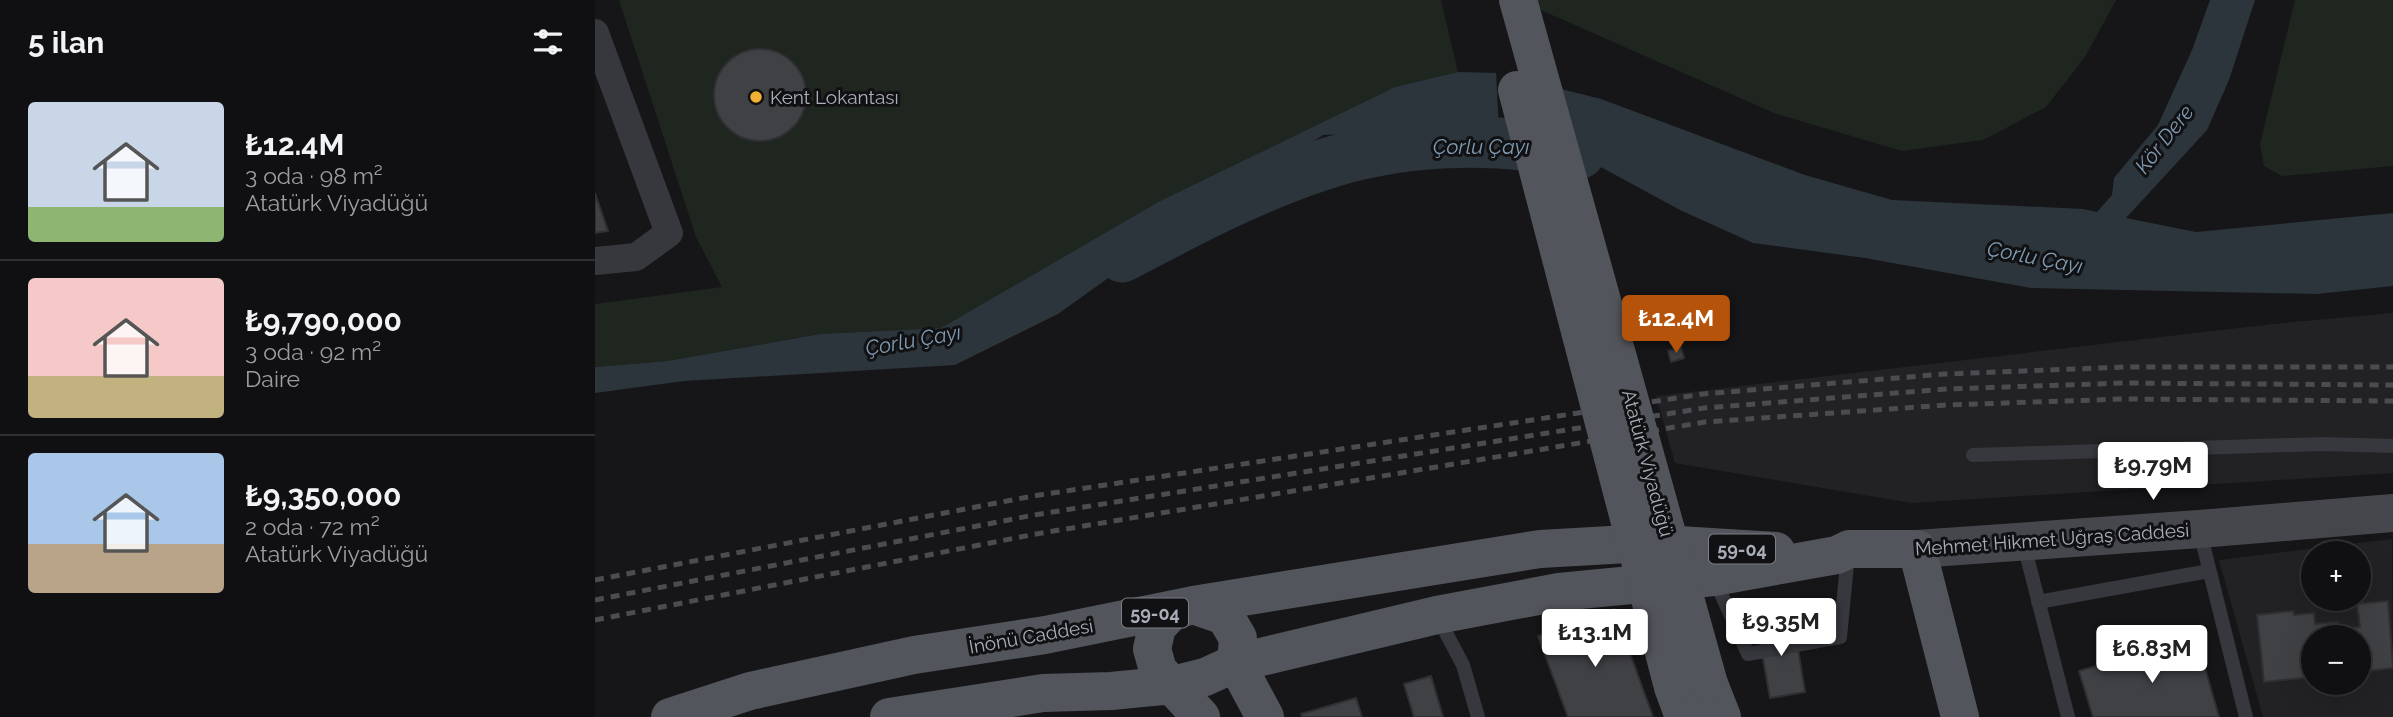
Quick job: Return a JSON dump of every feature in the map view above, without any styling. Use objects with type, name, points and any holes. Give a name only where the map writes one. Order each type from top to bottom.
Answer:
[{"type":"main road","name":"Atatürk Viyadüğü","points":[[1493,0],[1697,701]]},
{"type":"main road","name":"Atatürk Viyadüğü","points":[[1518,0],[1697,701]]},
{"type":"main road","name":"Mehmet Hikmet Uğraş Caddesi","points":[[1646,543],[1843,552],[2199,529],[2393,513]]},
{"type":"main road","name":"İnönü Caddesi","points":[[670,717],[750,691],[914,654],[1045,635],[1193,605],[1540,550],[1646,543]]},
{"type":"main road","points":[[1917,548],[1959,717]]},
{"type":"main road","name":"Mehmet Hikmet Uğraş Caddesi","points":[[1437,615],[1559,592],[1714,577],[1843,552]]},
{"type":"main road","points":[[1201,717],[1158,670],[1152,649],[1157,627],[1172,611],[1193,605],[1225,617],[1238,638],[1236,663],[1265,717]]},
{"type":"main road","name":"59-04","points":[[1236,663],[1437,615]]},
{"type":"main road","points":[[889,717],[1043,693],[1111,691],[1173,685],[1205,677],[1236,663]]},
{"type":"street","points":[[595,33],[669,233],[636,257],[595,261]]},
{"type":"lane","points":[[1973,455],[2323,444],[2393,446]]},
{"type":"lane","points":[[2199,529],[2246,717]]},
{"type":"lane","points":[[2023,540],[2068,717]]},
{"type":"lane","points":[[1714,577],[1748,654],[1840,636],[1843,552]]},
{"type":"lane","points":[[2038,602],[2209,571]]},
{"type":"lane","points":[[1437,615],[1464,665],[1478,717]]},
{"type":"shaded area","points":[[619,0],[1441,0],[1458,72],[1395,87],[1160,201],[941,328],[820,334],[667,361],[595,367],[595,304],[722,287],[696,237]]},
{"type":"shaded area","points":[[1532,0],[2116,0],[2085,57],[2046,107],[1983,140],[1902,151],[1774,113],[1534,7]]},
{"type":"shaded area","points":[[2295,0],[2393,0],[2393,166],[2282,176],[2264,166],[2260,144]]},
{"type":"shaded area","points":[[2393,313],[2393,473],[1911,503],[1675,463],[1656,396],[2273,324]]},
{"type":"shaded area","points":[[2392,539],[2393,717],[2263,717],[2219,560],[2301,550],[2301,611],[2371,611],[2371,542]]},
{"type":"water","name":"Kör Dere","points":[[2210,0],[2255,0],[2229,80],[2207,130],[2126,218],[2196,232],[2393,213],[2393,286],[2316,294],[2031,288],[1865,258],[1753,243],[1680,210],[1575,153],[1561,89],[1601,99],[1805,175],[1892,200],[2083,209],[2097,212],[2112,195],[2114,178],[2158,125],[2192,50]]},
{"type":"water","points":[[1458,72],[1496,73],[1499,129],[1323,135],[1171,233],[1058,314],[955,365],[684,381],[595,393],[595,367],[667,361],[820,334],[941,328],[1160,201],[1395,87]]},
{"type":"building","points":[[760,49],[778,52],[793,62],[803,77],[806,95],[803,113],[793,128],[778,138],[760,141],[742,138],[727,128],[717,113],[714,95],[717,77],[727,62],[742,52]]},
{"type":"building","points":[[595,193],[608,231],[595,233]]},
{"type":"building","points":[[1681,347],[1684,358],[1671,362],[1668,351]]},
{"type":"building","points":[[2388,601],[2393,668],[2371,671],[2371,625],[2360,625],[2358,611],[2371,611],[2371,603]]},
{"type":"building","points":[[1614,609],[1653,717],[1568,717],[1538,636]]},
{"type":"building","points":[[2293,611],[2294,615],[2314,613],[2315,624],[2338,622],[2338,625],[2301,625],[2301,678],[2264,682],[2257,615]]},
{"type":"building","points":[[1793,618],[1805,692],[1770,698],[1757,624]]},
{"type":"building","points":[[2196,637],[2219,717],[2093,717],[2079,671]]},
{"type":"building","points":[[1431,676],[1443,717],[1414,717],[1404,684]]},
{"type":"building","points":[[1356,698],[1362,717],[1302,717],[1301,714]]},
{"type":"waterway","name":"Çorlu Çayı","points":[[1122,257],[1241,197],[1291,176],[1348,157],[1414,145],[1480,142],[1580,153]]},
{"type":"railway","points":[[595,580],[1033,496],[1703,394],[1945,374],[2124,367],[2393,367]]},
{"type":"railway","points":[[595,600],[1034,515],[1704,408],[1946,389],[2124,383],[2393,385]]},
{"type":"railway","points":[[595,620],[1036,534],[1705,422],[1947,405],[2123,399],[2393,401]]},
{"type":"place","name":"Kent Lokantası","points":[[756,97]]}]
